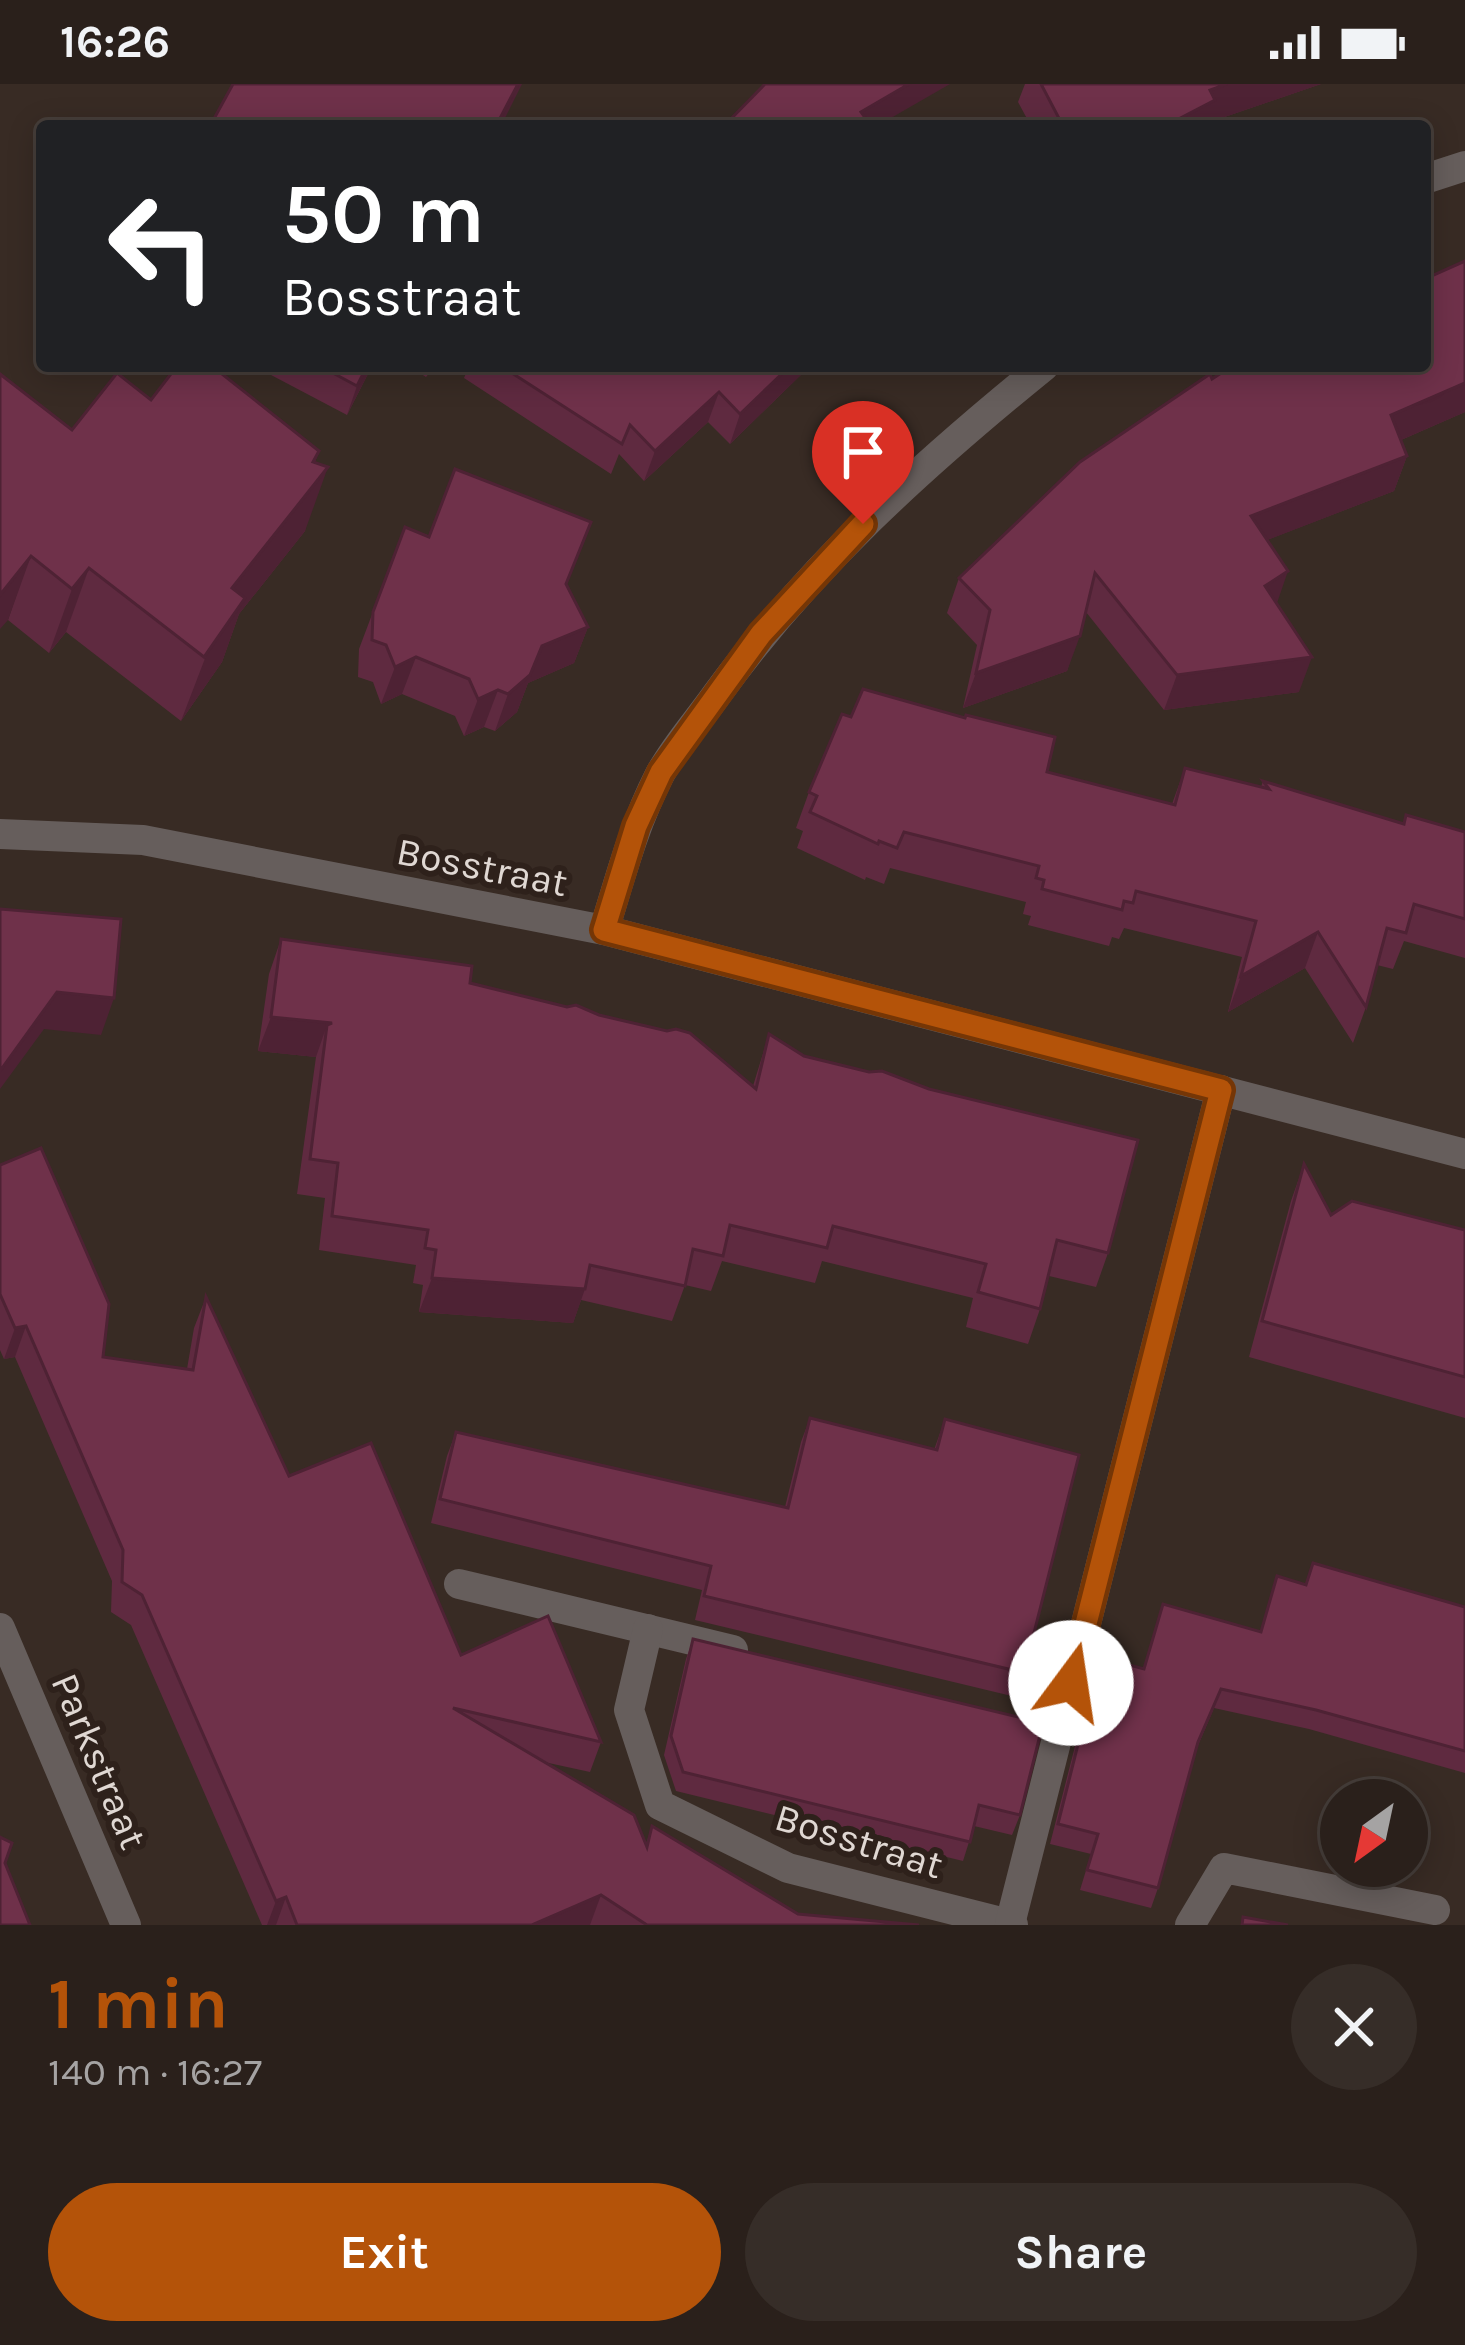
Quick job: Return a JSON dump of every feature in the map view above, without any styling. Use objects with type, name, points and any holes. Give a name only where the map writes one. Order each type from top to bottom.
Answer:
[{"type":"street","points":[[1431,177],[1465,166]]},
{"type":"street","points":[[604,930],[636,826],[661,772],[761,634],[834,551],[950,442],[1037,372]]},
{"type":"street","name":"Bosstraat","points":[[0,834],[143,840],[604,930],[1465,1154]]},
{"type":"street","name":"Bosstraat","points":[[648,1629],[629,1710],[660,1805],[788,1868],[1012,1925],[1048,1726],[1221,1090]]},
{"type":"street","points":[[459,1584],[763,1657]]},
{"type":"street","name":"Parkstraat","points":[[0,1628],[126,1925]]},
{"type":"street","points":[[1190,1925],[1224,1868],[1435,1910]]},
{"type":"building","points":[[233,84],[518,84],[499,120],[213,120]]},
{"type":"building","points":[[765,84],[909,84],[861,112],[867,120],[730,120]]},
{"type":"building","points":[[1041,84],[1227,84],[1210,90],[1215,100],[1177,120],[1060,120]]},
{"type":"building","points":[[1465,261],[1465,383],[1391,415],[1407,456],[1251,516],[1288,571],[1265,586],[1312,657],[1177,675],[1095,573],[1080,636],[976,673],[990,610],[959,578],[1080,462],[1210,374],[1212,379],[1223,372],[1431,372],[1431,276]]},
{"type":"building","points":[[172,372],[220,372],[319,451],[313,462],[328,467],[232,588],[245,598],[204,657],[89,568],[72,589],[31,556],[0,595],[0,374],[72,430],[117,373],[151,400]]},
{"type":"building","points":[[331,372],[364,372],[357,386]]},
{"type":"building","points":[[510,372],[784,372],[740,414],[719,392],[655,451],[630,425],[622,444]]},
{"type":"building","points":[[455,469],[591,522],[566,584],[588,627],[542,646],[530,675],[508,694],[498,690],[478,699],[469,679],[416,657],[395,667],[386,645],[372,640],[373,612],[405,527],[429,537]]},
{"type":"building","points":[[863,689],[1055,737],[1047,772],[1175,805],[1185,768],[1269,789],[1263,781],[1404,824],[1406,815],[1465,832],[1465,919],[1414,904],[1406,933],[1387,928],[1366,1007],[1318,932],[1241,976],[1256,921],[1136,891],[1133,903],[1124,901],[1122,910],[1042,889],[1044,880],[1036,878],[1039,866],[904,832],[897,848],[878,844],[810,812],[817,796],[809,792],[842,714],[851,717]]},
{"type":"building","points":[[0,909],[121,919],[114,998],[57,992],[0,1071]]},
{"type":"building","points":[[281,939],[472,966],[470,983],[690,1033],[756,1089],[769,1034],[804,1056],[882,1071],[929,1089],[1138,1140],[1108,1253],[1057,1240],[1040,1309],[978,1292],[986,1264],[833,1226],[827,1248],[730,1225],[723,1256],[693,1249],[685,1286],[590,1265],[585,1289],[432,1278],[436,1250],[425,1248],[428,1230],[332,1216],[338,1163],[310,1159],[327,1025],[332,1023],[271,1017]]},
{"type":"building","points":[[41,1148],[109,1304],[103,1357],[193,1370],[206,1297],[289,1476],[371,1443],[461,1655],[548,1616],[601,1742],[453,1708],[634,1815],[647,1847],[652,1826],[798,1914],[919,1925],[647,1925],[601,1895],[532,1925],[297,1925],[286,1897],[276,1901],[142,1595],[122,1582],[123,1550],[26,1326],[15,1328],[0,1294],[0,1165]]},
{"type":"building","points":[[1304,1164],[1331,1215],[1352,1201],[1465,1230],[1465,1377],[1262,1321]]},
{"type":"building","points":[[810,1418],[937,1450],[945,1419],[1079,1455],[1034,1633],[1064,1641],[1054,1680],[704,1596],[711,1566],[440,1499],[456,1432],[788,1508]]},
{"type":"building","points":[[1313,1563],[1465,1607],[1465,1751],[1221,1689],[1198,1742],[1158,1888],[1087,1870],[1098,1834],[1058,1824],[1100,1657],[1144,1669],[1163,1604],[1261,1632],[1277,1576],[1306,1585]]},
{"type":"building","points":[[693,1639],[1043,1723],[1020,1815],[979,1805],[970,1842],[683,1772],[671,1736]]},
{"type":"building","points":[[0,1837],[12,1843],[5,1863],[30,1925],[0,1925]]},
{"type":"building","points":[[1243,1917],[1288,1925],[1242,1925]]},
{"type":"route","points":[[863,524],[761,634],[661,772],[636,826],[604,930],[1221,1090],[1071,1683]]}]
